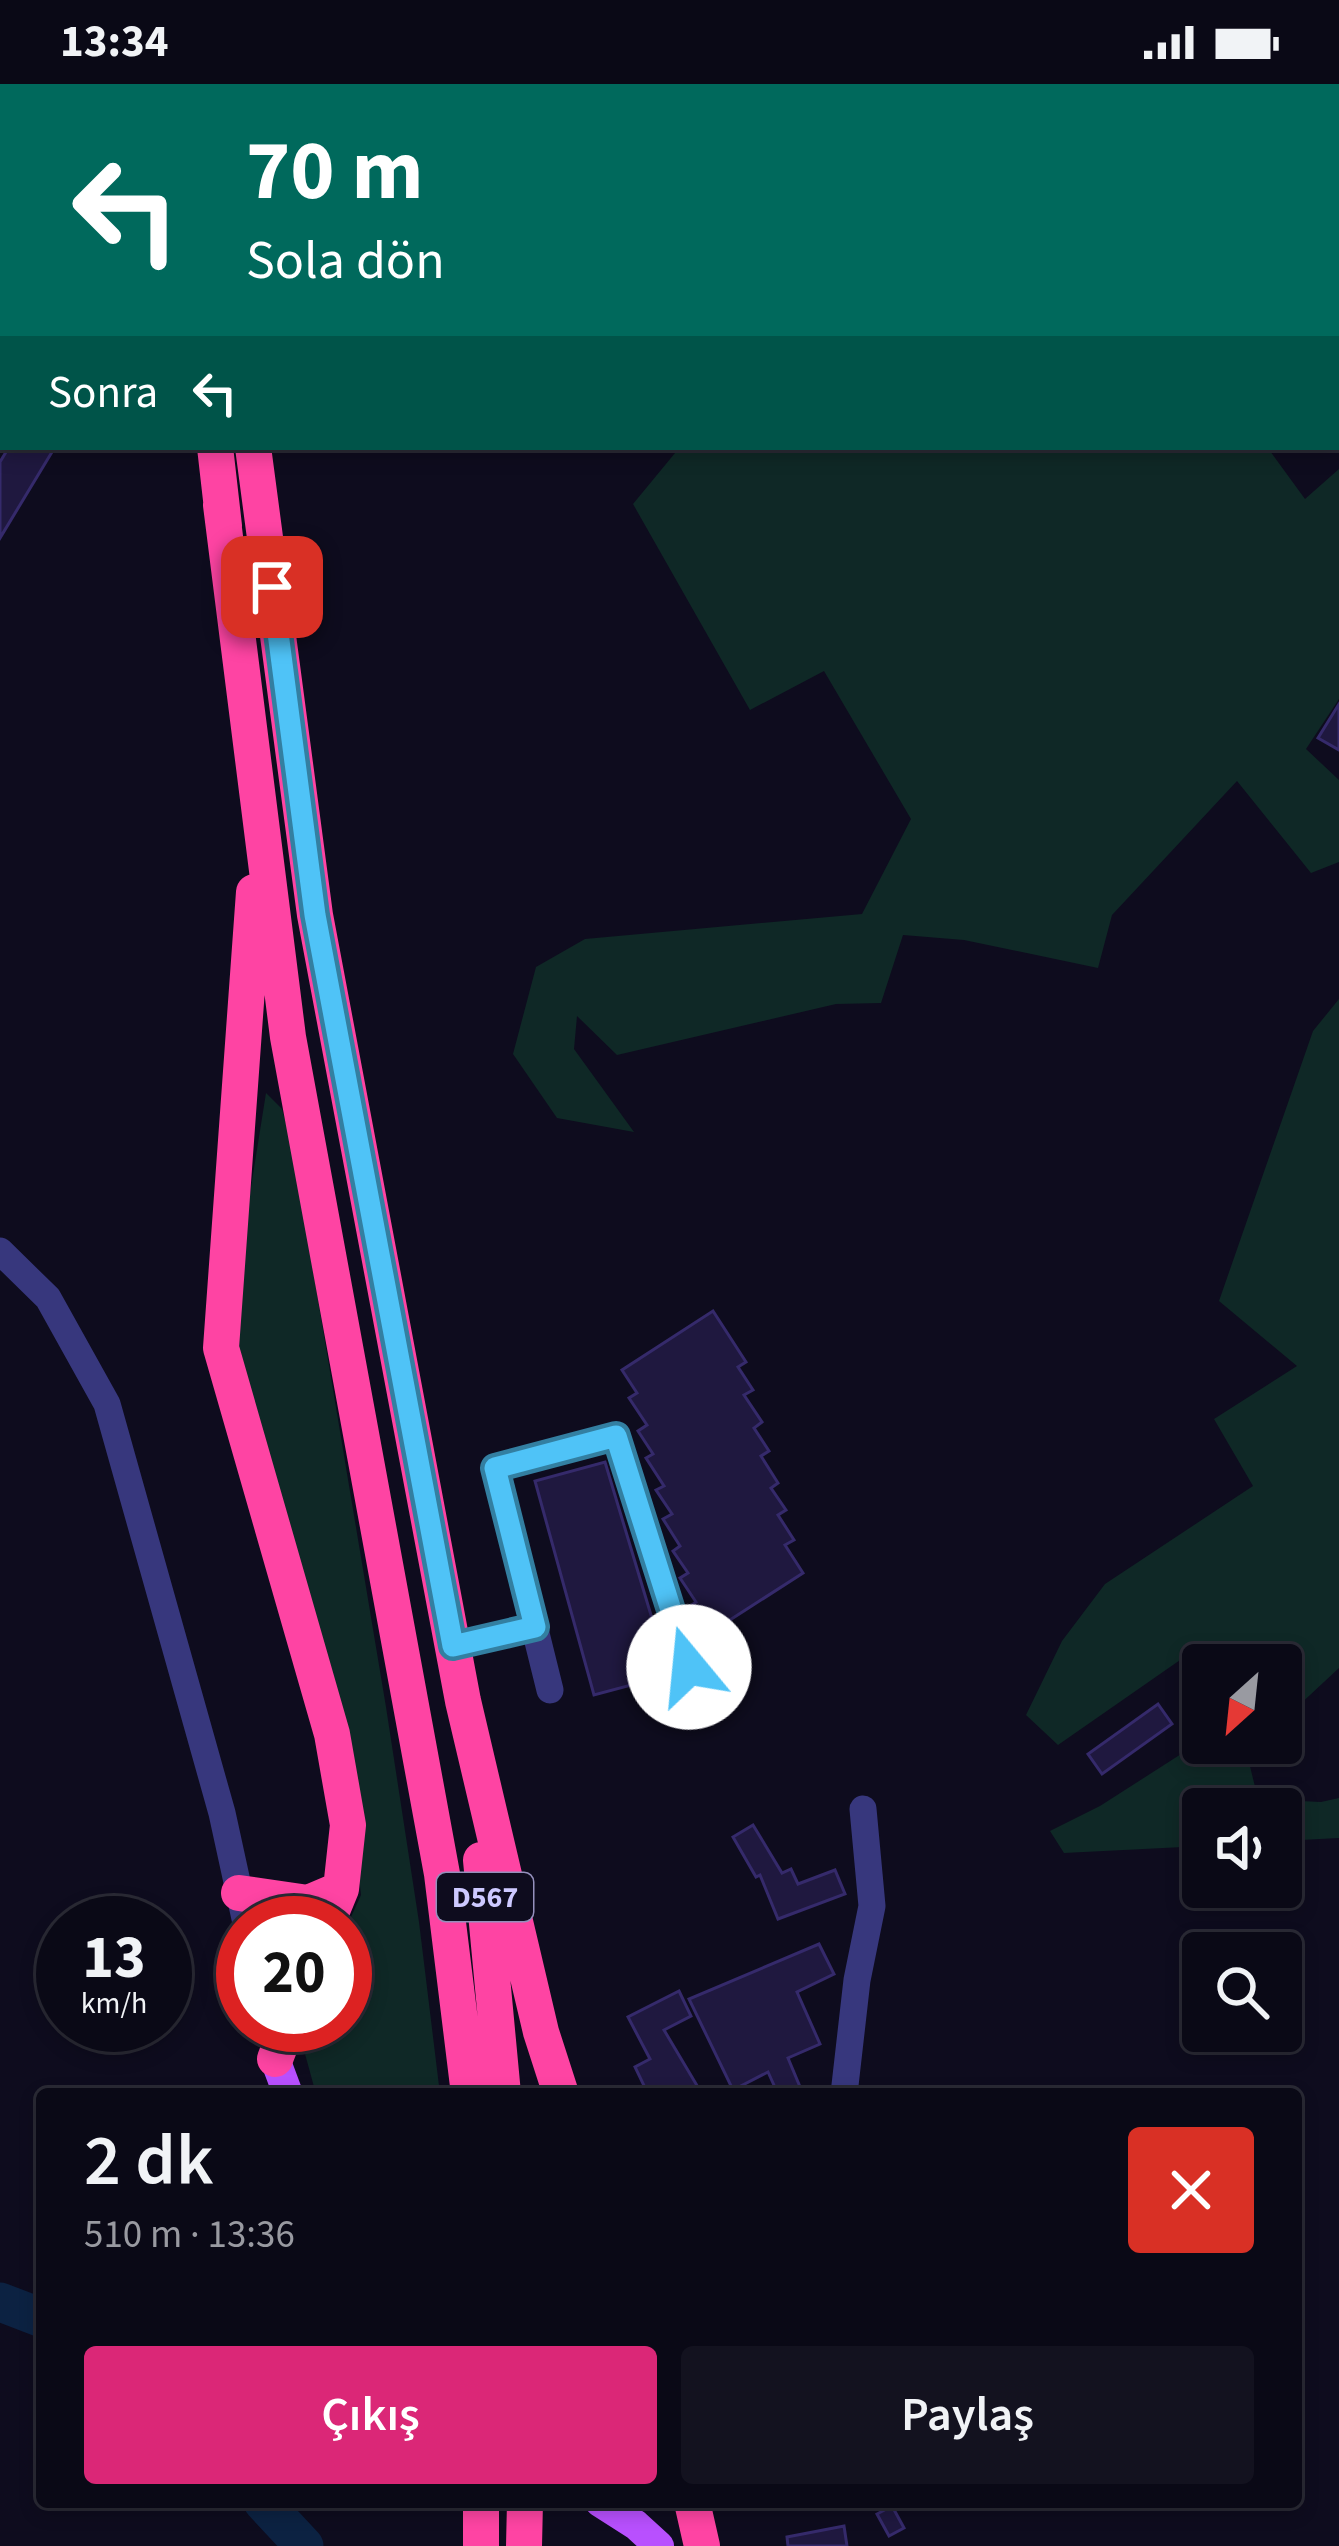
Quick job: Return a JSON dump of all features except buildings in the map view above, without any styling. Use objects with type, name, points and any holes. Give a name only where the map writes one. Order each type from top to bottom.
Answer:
[{"type":"highway","name":"D567","points":[[215,450],[288,1037],[442,1874],[468,2088]]},
{"type":"highway","name":"D567","points":[[254,450],[315,915],[464,1701],[502,2088]]},
{"type":"highway","points":[[221,505],[256,866],[221,1348],[332,1734],[348,1825],[336,1896]]},
{"type":"highway","points":[[464,1701],[559,2088]]},
{"type":"highway","points":[[481,2508],[481,2546]]},
{"type":"highway","points":[[524,2546],[525,2508]]},
{"type":"highway","points":[[696,2508],[701,2546]]},
{"type":"main road","points":[[280,2052],[286,2088]]},
{"type":"main road","points":[[609,2508],[659,2546]]},
{"type":"street","points":[[0,1251],[48,1298],[107,1404],[222,1813],[239,1896]]},
{"type":"street","points":[[550,1690],[495,1468],[616,1436],[689,1667]]},
{"type":"street","points":[[453,1646],[535,1627]]},
{"type":"street","points":[[845,2088],[857,1980],[872,1906],[863,1809]]},
{"type":"green space","points":[[678,450],[1269,450],[1305,499],[1339,469],[1339,699],[1306,749],[1339,780],[1339,862],[1311,873],[1237,781],[1112,915],[1098,968],[964,940],[903,935],[881,1003],[836,1004],[617,1055],[577,1016],[574,1049],[634,1132],[557,1118],[513,1054],[536,967],[585,939],[862,914],[911,819],[824,671],[750,710],[633,504]]},
{"type":"green space","points":[[1339,999],[1339,1668],[1302,1702],[1302,1644],[1182,1644],[1182,1659],[1058,1745],[1026,1715],[1062,1641],[1105,1584],[1253,1486],[1214,1419],[1297,1366],[1219,1301],[1313,1031]]},
{"type":"green space","points":[[266,1093],[282,1109],[293,1150],[386,1707],[439,2088],[314,2088],[304,2052],[372,2052],[372,1896],[361,1896],[355,1838],[235,1368],[233,1300]]},
{"type":"green space","points":[[1182,1753],[1182,1764],[1249,1764],[1255,1788],[1182,1788],[1182,1847],[1064,1853],[1050,1831],[1100,1806]]},
{"type":"green space","points":[[1339,1798],[1339,1838],[1302,1840],[1302,1801]]},
{"type":"waterway","points":[[0,2302],[36,2316]]},
{"type":"waterway","points":[[269,2508],[304,2546]]},
{"type":"route","points":[[272,587],[315,915],[453,1646],[535,1627],[495,1468],[616,1436],[689,1667]]}]
